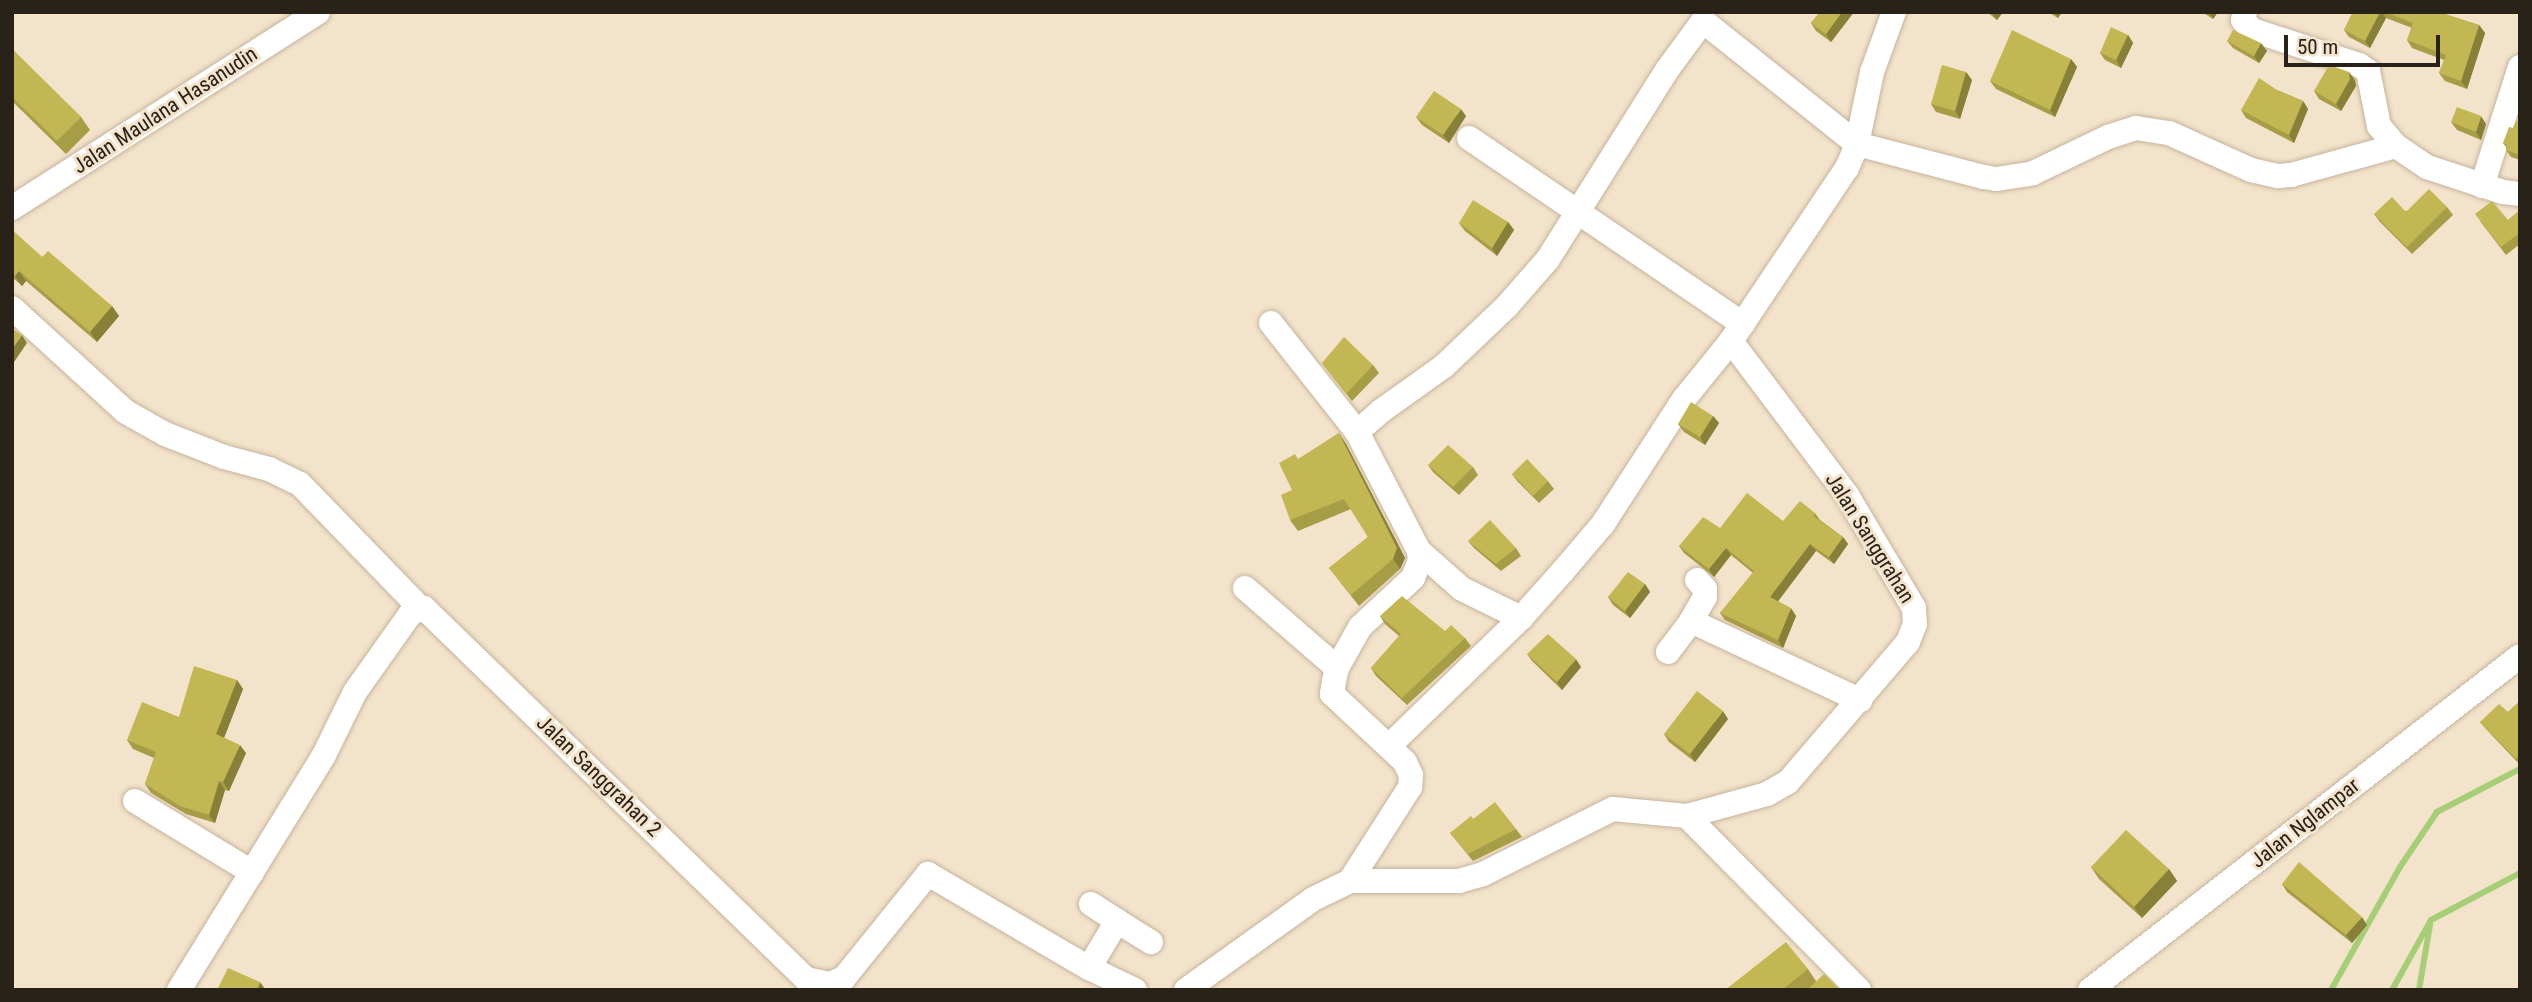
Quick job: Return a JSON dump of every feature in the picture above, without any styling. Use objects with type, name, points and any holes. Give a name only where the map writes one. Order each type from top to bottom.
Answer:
[{"type":"street","name":"Jalan Maulana Hasanudin","points":[[12,208],[318,12]]},
{"type":"street","points":[[1389,746],[1521,618],[1603,524],[1684,400],[1737,332],[1847,167],[1857,144],[1872,72],[1894,12]]},
{"type":"street","points":[[2245,12],[2243,20],[2252,30],[2359,65],[2368,71],[2379,126],[2396,146],[2427,167],[2482,186],[2520,194]]},
{"type":"street","points":[[1357,432],[1381,411],[1444,366],[1507,306],[1548,259],[1698,17],[1857,144],[1997,179],[2050,167],[2108,137],[2136,128],[2169,133],[2251,170],[2278,176],[2396,146]]},
{"type":"street","points":[[2482,186],[2520,67]]},
{"type":"street","name":"Jalan Sanggrahan","points":[[1469,138],[1578,210],[1737,332],[1847,495],[1914,608],[1915,624],[1908,642],[1788,782],[1767,794],[1687,816]]},
{"type":"street","points":[[12,308],[126,412],[165,434],[224,457],[269,469],[300,484],[420,608],[411,613],[355,692],[324,755],[179,990]]},
{"type":"street","points":[[1271,324],[1357,432],[1419,551],[1462,589],[1521,618]]},
{"type":"street","points":[[1350,881],[1410,787],[1411,775],[1405,762],[1332,694],[1337,668],[1360,626],[1413,578],[1419,569],[1419,551]]},
{"type":"street","points":[[1668,652],[1705,597],[1704,589],[1697,580]]},
{"type":"street","points":[[1245,588],[1337,668]]},
{"type":"street","name":"Jalan Sanggrahan 2","points":[[420,608],[430,611],[806,979],[830,984],[844,978],[928,874],[1089,968],[1135,990]]},
{"type":"street","points":[[1691,621],[1860,700]]},
{"type":"street","name":"Jalan Nglampar","points":[[2090,990],[2520,656]]},
{"type":"street","points":[[135,801],[252,872]]},
{"type":"street","points":[[1186,990],[1313,899],[1350,881],[1459,881],[1613,809],[1687,816],[1858,990]]},
{"type":"street","points":[[1091,904],[1151,942]]},
{"type":"street","points":[[1089,968],[1117,921]]},
{"type":"building","points":[[1820,12],[1842,12],[1826,34],[1811,23]]},
{"type":"building","points":[[2353,12],[2380,12],[2365,41],[2344,30]]},
{"type":"building","points":[[2385,12],[2439,12],[2479,25],[2461,81],[2439,73],[2446,55],[2407,40],[2413,23]]},
{"type":"building","points":[[2111,27],[2128,35],[2116,60],[2100,53]]},
{"type":"building","points":[[2012,30],[2071,59],[2050,110],[1990,81]]},
{"type":"building","points":[[2233,30],[2261,43],[2254,56],[2227,41]]},
{"type":"building","points":[[12,49],[81,117],[57,141],[12,97]]},
{"type":"building","points":[[1942,65],[1966,72],[1955,111],[1931,104]]},
{"type":"building","points":[[2329,65],[2349,72],[2350,79],[2336,104],[2314,91]]},
{"type":"building","points":[[2259,78],[2277,90],[2303,101],[2289,135],[2241,110]]},
{"type":"building","points":[[1434,91],[1461,109],[1443,135],[1416,117]]},
{"type":"building","points":[[2457,107],[2481,116],[2476,132],[2451,122]]},
{"type":"building","points":[[2516,121],[2520,122],[2520,155],[2506,150],[2507,145],[2503,143],[2509,127],[2513,128]]},
{"type":"building","points":[[2429,189],[2447,207],[2407,247],[2374,214],[2392,197],[2406,212]]},
{"type":"building","points":[[1473,200],[1508,222],[1492,248],[1459,223]]},
{"type":"building","points":[[2492,201],[2508,220],[2520,210],[2520,233],[2501,247],[2475,214]]},
{"type":"building","points":[[12,230],[42,257],[48,251],[112,306],[90,332],[19,271],[15,276],[12,274]]},
{"type":"building","points":[[12,329],[22,335],[12,349]]},
{"type":"building","points":[[1344,337],[1373,365],[1346,394],[1322,363]]},
{"type":"building","points":[[1691,402],[1713,416],[1700,437],[1678,424]]},
{"type":"building","points":[[1339,433],[1397,548],[1393,559],[1351,595],[1329,568],[1368,537],[1344,499],[1290,520],[1281,495],[1292,490],[1279,463],[1295,454],[1298,459]]},
{"type":"building","points":[[1448,445],[1473,467],[1453,487],[1428,465]]},
{"type":"building","points":[[1527,459],[1548,481],[1533,496],[1512,474]]},
{"type":"building","points":[[1747,493],[1783,521],[1800,501],[1815,513],[1813,516],[1843,537],[1829,557],[1810,544],[1770,597],[1791,608],[1778,640],[1720,613],[1754,571],[1726,548],[1709,569],[1679,546],[1703,517],[1720,528]]},
{"type":"building","points":[[1490,520],[1516,548],[1496,564],[1468,541]]},
{"type":"building","points":[[1628,572],[1645,584],[1625,611],[1608,597]]},
{"type":"building","points":[[1402,596],[1445,631],[1451,625],[1465,638],[1402,698],[1371,668],[1401,634],[1380,616]]},
{"type":"building","points":[[1548,634],[1576,659],[1557,682],[1527,654]]},
{"type":"building","points":[[194,666],[237,680],[216,734],[240,745],[223,782],[219,781],[209,815],[180,806],[145,784],[156,752],[127,740],[142,702],[179,717]]},
{"type":"building","points":[[1697,691],[1723,711],[1690,754],[1664,734]]},
{"type":"building","points":[[2520,701],[2520,755],[2516,759],[2480,722],[2499,704],[2508,712]]},
{"type":"building","points":[[1495,802],[1516,829],[1468,854],[1450,833]]},
{"type":"building","points":[[2126,830],[2169,869],[2134,907],[2091,867]]},
{"type":"building","points":[[2299,862],[2362,917],[2346,935],[2282,884]]},
{"type":"building","points":[[1786,942],[1808,969],[1782,990],[1725,990]]},
{"type":"building","points":[[228,968],[260,982],[257,990],[217,990]]},
{"type":"building","points":[[1824,974],[1840,990],[1807,990]]},
{"type":"waterway","points":[[2331,990],[2400,867],[2437,812],[2520,769]]},
{"type":"waterway","points":[[2392,990],[2431,920],[2520,873]]},
{"type":"waterway","points":[[2419,990],[2430,925]]}]
